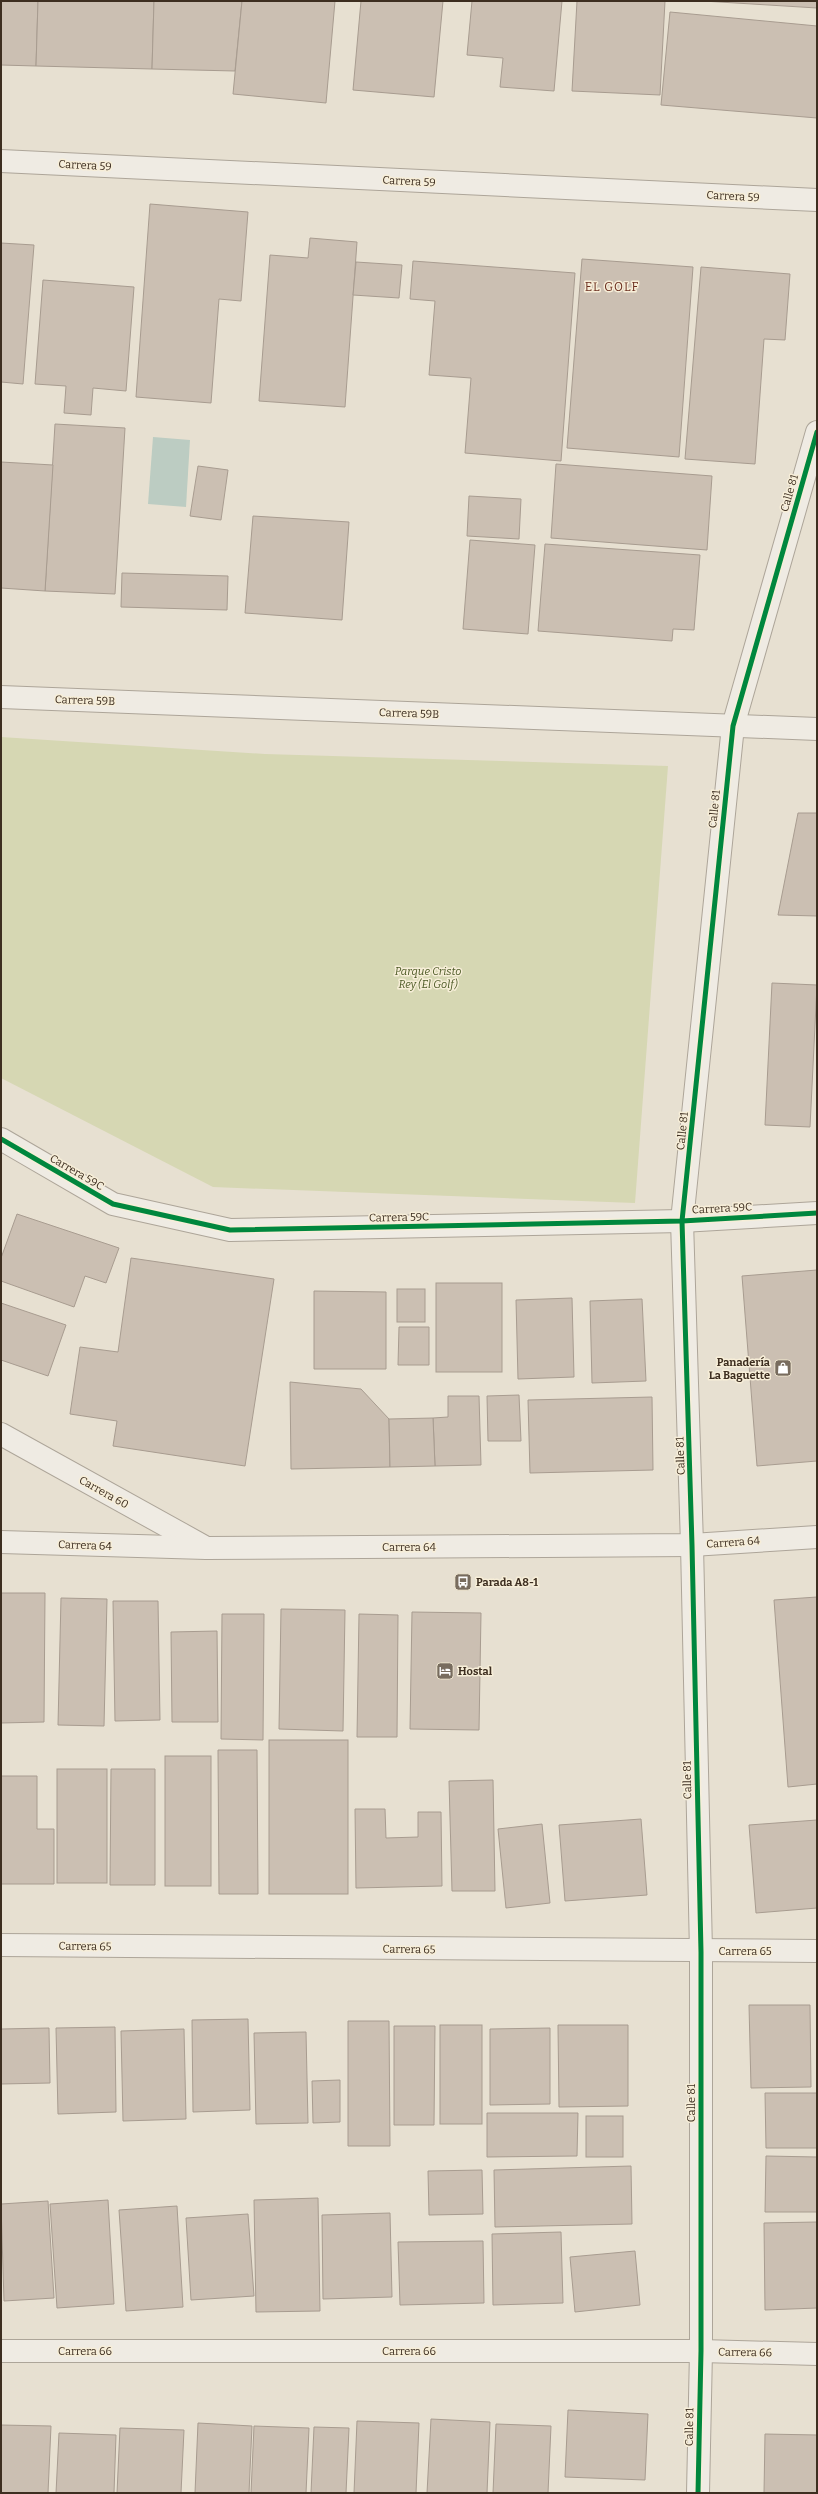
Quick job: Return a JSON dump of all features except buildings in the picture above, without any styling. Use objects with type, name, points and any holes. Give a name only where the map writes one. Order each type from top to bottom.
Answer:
[{"type":"street","name":"Carrera 59","points":[[1,161],[817,200]]},
{"type":"street","name":"Calle 81","points":[[698,2493],[701,2351],[701,1952],[692,1545],[682,1221],[733,726],[817,432]]},
{"type":"street","name":"Carrera 59B","points":[[1,697],[817,729]]},
{"type":"street","name":"Carrera 59C","points":[[1,1139],[113,1204],[230,1230],[682,1221],[817,1213]]},
{"type":"street","name":"Carrera 60","points":[[1,1434],[206,1548]]},
{"type":"street","name":"Carrera 64","points":[[1,1542],[206,1548],[692,1545],[817,1536]]},
{"type":"street","name":"Carrera 65","points":[[1,1945],[701,1952],[817,1951]]},
{"type":"street","name":"Carrera 66","points":[[1,2351],[701,2351],[817,2354]]},
{"type":"green space","name":"Parque Cristo Rey (El Golf)","points":[[1,737],[265,754],[668,766],[635,1203],[213,1187],[1,1078]]},
{"type":"shaded area","points":[[153,437],[190,440],[186,507],[148,504]]},
{"type":"cycle path","points":[[698,2493],[701,2351],[701,1952],[692,1545],[682,1221],[733,726],[817,432]]},
{"type":"cycle path","points":[[1,1139],[113,1204],[230,1230],[682,1221],[817,1213]]},
{"type":"place","name":"Panadería La Baguette","points":[[783,1368]]},
{"type":"place","name":"Parada A8-1","points":[[463,1582]]},
{"type":"place","name":"Hostal","points":[[445,1671]]},
{"type":"district","name":"EL GOLF","points":[[612,287]]}]
